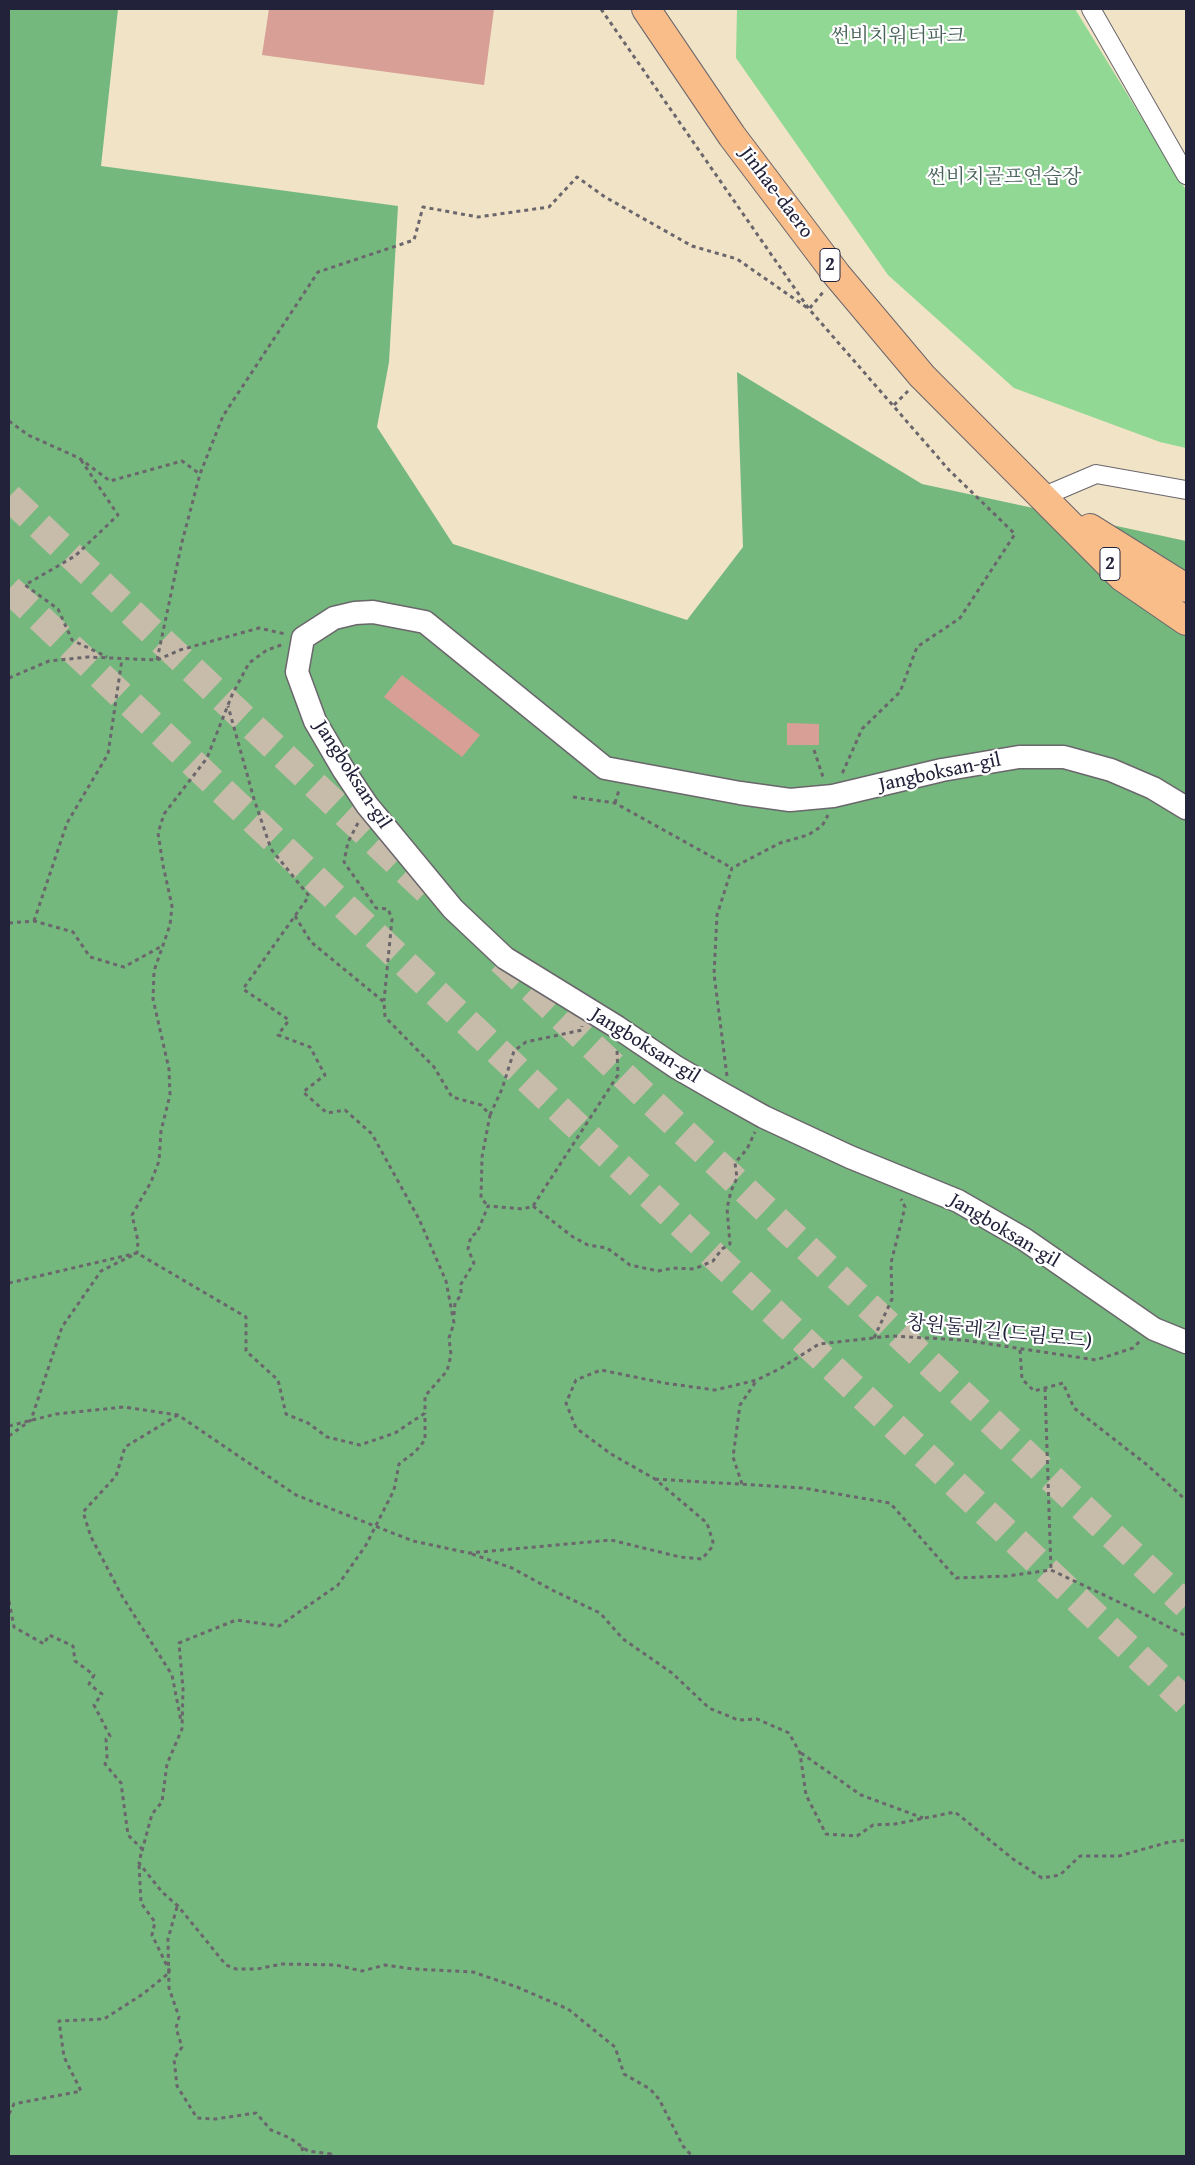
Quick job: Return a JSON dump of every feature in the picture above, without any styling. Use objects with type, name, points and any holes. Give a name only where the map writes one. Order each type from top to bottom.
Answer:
[{"type":"main road","name":"Jinhae-daero","points":[[646,9],[732,136],[837,275],[927,380],[1042,497]]},
{"type":"main road","name":"2","points":[[1042,497],[1134,557],[1186,588]]},
{"type":"main road","name":"2","points":[[1042,497],[1122,577],[1186,621]]},
{"type":"street","points":[[1091,9],[1186,175]]},
{"type":"street","points":[[1042,497],[1096,474],[1186,490]]},
{"type":"street","name":"Jangboksan-gil","points":[[1186,808],[1153,788],[1119,774],[1064,757],[1019,757],[942,770],[831,796],[790,800],[740,793],[605,768],[425,622],[373,612],[355,613],[334,618],[303,638],[297,672],[315,721],[367,805],[454,909],[505,958],[676,1067],[721,1093],[761,1115],[850,1157],[958,1201],[1024,1239],[1154,1329],[1186,1342]]},
{"type":"path","points":[[602,9],[809,309],[949,470],[1015,534],[960,618],[917,647],[900,692],[862,728],[831,796],[828,818],[822,826],[808,835],[780,843],[732,868],[717,915],[714,974],[727,1074],[721,1093]]},
{"type":"path","points":[[157,660],[182,542],[200,474],[223,416],[318,272],[414,240],[423,207],[478,217],[549,207],[577,177],[605,197],[692,246],[737,259],[809,309]]},
{"type":"path","points":[[809,309],[837,275]]},
{"type":"path","points":[[9,421],[28,434],[79,458],[110,481],[182,461],[200,474]]},
{"type":"path","points":[[79,458],[118,515],[75,556],[25,585],[58,610],[72,640],[108,658]]},
{"type":"path","points":[[9,678],[49,661],[88,657],[157,660],[180,650],[259,628],[303,638]]},
{"type":"path","points":[[136,1253],[138,1241],[132,1215],[159,1161],[162,1131],[170,1095],[169,1069],[153,1000],[154,971],[170,925],[172,906],[158,833],[164,814],[207,758],[228,706],[249,663],[266,650],[303,638]]},
{"type":"path","points":[[34,921],[67,823],[108,754],[122,659]]},
{"type":"path","points":[[228,706],[254,799],[271,849],[309,896],[243,989],[289,1020],[278,1035],[310,1047],[325,1075],[303,1092],[327,1113],[345,1110],[372,1134],[419,1219],[446,1281],[454,1323]]},
{"type":"path","points":[[814,750],[831,796]]},
{"type":"path","points":[[573,797],[615,802],[732,868]]},
{"type":"path","points":[[367,805],[348,842],[344,862],[376,908],[388,909],[392,919],[384,1002],[385,1017],[434,1067],[452,1097],[481,1105],[490,1115]]},
{"type":"path","points":[[295,916],[311,942],[384,1002]]},
{"type":"path","points":[[9,923],[34,921],[73,932],[90,957],[124,967],[163,946]]},
{"type":"path","points":[[581,1006],[582,1030],[526,1042],[514,1051],[502,1089],[490,1115],[482,1158],[481,1198],[488,1206],[523,1209],[532,1206],[618,1075],[616,1027]]},
{"type":"path","points":[[532,1206],[572,1237],[588,1245],[607,1248],[630,1265],[658,1271],[694,1268],[713,1261],[722,1249],[730,1244],[727,1208],[731,1191],[737,1178],[735,1163],[754,1138],[761,1115]]},
{"type":"path","points":[[874,1338],[892,1299],[891,1263],[905,1207],[889,1173]]},
{"type":"path","points":[[170,1972],[152,1935],[154,1922],[141,1903],[139,1863],[152,1814],[162,1802],[167,1764],[182,1729],[183,1688],[179,1643],[236,1620],[279,1626],[338,1585],[376,1527],[394,1490],[399,1464],[415,1452],[425,1440],[425,1396],[447,1371],[451,1354],[449,1338],[454,1323],[455,1303],[461,1296],[461,1284],[474,1263],[468,1248],[470,1236],[477,1233],[488,1206]]},
{"type":"path","points":[[9,1436],[31,1420],[62,1327],[101,1271],[136,1253]]},
{"type":"path","points":[[9,1283],[136,1253],[246,1317],[246,1351],[278,1380],[286,1414],[308,1423],[327,1437],[360,1445],[395,1433],[425,1413]]},
{"type":"path","name":"창원둘레길(드림로드)","points":[[9,1426],[72,1411],[124,1407],[178,1415],[296,1495],[413,1541],[469,1553],[612,1540],[680,1557],[702,1559],[712,1547],[713,1542],[707,1523],[655,1479],[612,1454],[576,1428],[566,1403],[576,1380],[602,1370],[664,1383],[715,1390],[757,1380],[781,1368],[819,1344],[891,1336],[932,1337],[1096,1360],[1133,1348],[1154,1329]]},
{"type":"path","points":[[1020,1350],[1022,1379],[1034,1390],[1063,1383],[1074,1408],[1146,1464],[1186,1500]]},
{"type":"path","points":[[742,1485],[733,1457],[740,1404],[757,1380]]},
{"type":"path","points":[[1044,1388],[1051,1570]]},
{"type":"path","points":[[178,1415],[125,1447],[116,1476],[83,1512],[91,1537],[122,1596],[172,1675],[182,1729]]},
{"type":"path","points":[[655,1479],[803,1488],[890,1503],[956,1578],[1007,1576],[1051,1570],[1186,1636]]},
{"type":"path","points":[[469,1553],[512,1568],[600,1613],[623,1639],[672,1673],[709,1708],[738,1720],[757,1720],[789,1734],[800,1753],[806,1795],[826,1834],[857,1836],[873,1825],[895,1824],[955,1812],[1013,1859],[1042,1878],[1060,1875],[1080,1856],[1119,1856],[1168,1842],[1186,1840]]},
{"type":"path","points":[[9,1601],[14,1627],[44,1644],[49,1635],[73,1646],[75,1661],[94,1675],[88,1684],[102,1694],[94,1704],[110,1736],[106,1739],[107,1757],[104,1764],[121,1783],[128,1835],[142,1849],[142,1853]]},
{"type":"path","points":[[800,1753],[861,1795],[923,1818]]},
{"type":"path","points":[[139,1863],[162,1892],[178,1906],[226,1965],[236,1969],[257,1969],[282,1964],[336,1965],[362,1971],[385,1965],[413,1969],[472,1972],[517,1987],[568,2009],[615,2047],[624,2074],[650,2089],[659,2099],[683,2146],[692,2156]]},
{"type":"path","points":[[178,1906],[168,1939],[169,1988],[179,2017],[176,2028],[182,2048],[174,2059],[177,2086],[197,2118],[215,2119],[256,2113],[271,2130],[308,2151],[330,2154],[330,2156]]},
{"type":"path","points":[[9,2114],[14,2104],[81,2091],[64,2057],[59,2021],[104,2019],[143,1994],[170,1972]]},
{"type":"path","points":[[302,2147],[303,2156]]},
{"type":"green space","points":[[9,9],[118,9],[101,166],[398,206],[389,362],[377,427],[453,544],[687,620],[743,547],[737,372],[922,484],[1186,541],[1186,2156],[9,2156]]},
{"type":"green space","name":"썬비치골프연습장","points":[[737,9],[1075,9],[1186,190],[1186,448],[1160,442],[1014,388],[888,275],[736,58]]},
{"type":"building","points":[[269,9],[494,9],[484,85],[262,55]]},
{"type":"building","points":[[402,675],[480,735],[462,757],[384,697]]},
{"type":"building","points":[[787,723],[819,724],[819,745],[787,745]]},
{"type":"tunnel","points":[[9,497],[437,900]]},
{"type":"tunnel","points":[[9,589],[1186,1702]]},
{"type":"tunnel","points":[[501,960],[1186,1605]]},
{"type":"park label","name":"썬비치워터파크","points":[[898,37]]}]
